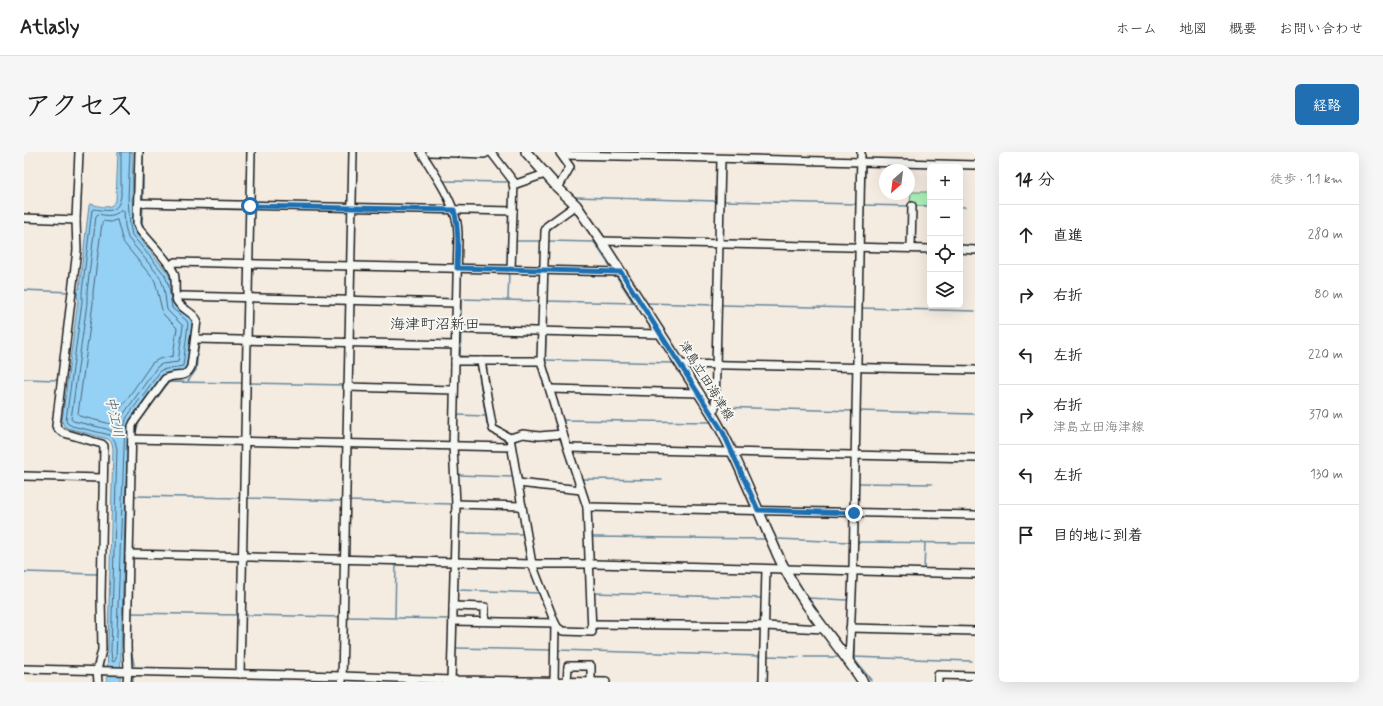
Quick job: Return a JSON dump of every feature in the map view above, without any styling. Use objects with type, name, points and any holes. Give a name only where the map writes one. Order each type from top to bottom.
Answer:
[{"type":"main road","name":"津島立田海津線","points":[[526,152],[558,188],[576,205],[601,241],[699,393],[732,452],[784,569],[800,596],[863,682]]},
{"type":"street","points":[[79,152],[76,220],[77,250],[56,426],[64,433],[102,444],[104,446],[102,650],[98,682]]},
{"type":"street","points":[[126,682],[132,439],[134,422],[165,379],[170,376],[182,376],[188,373],[191,366],[197,320],[195,316],[178,303],[178,294],[174,275],[170,266],[139,229],[137,224],[139,152]]},
{"type":"street","points":[[240,674],[252,152]]},
{"type":"street","points":[[342,679],[353,152]]},
{"type":"street","points":[[421,152],[454,210],[457,221],[458,238],[453,446],[456,504],[451,681]]},
{"type":"street","points":[[430,152],[484,154],[490,152],[514,182],[512,269]]},
{"type":"street","points":[[849,661],[854,513],[861,152]]},
{"type":"street","points":[[560,154],[676,154],[721,159],[861,161],[975,165]]},
{"type":"street","points":[[558,188],[570,167],[560,154]]},
{"type":"street","points":[[711,412],[715,408],[721,159]]},
{"type":"street","points":[[514,185],[545,174]]},
{"type":"street","points":[[138,203],[513,211]]},
{"type":"street","points":[[510,438],[532,564],[555,623],[558,628],[563,631],[592,632],[587,507],[541,362],[545,231],[547,226],[576,205]]},
{"type":"street","points":[[910,248],[912,206]]},
{"type":"street","points":[[24,218],[76,220]]},
{"type":"street","points":[[601,241],[927,249]]},
{"type":"street","points":[[963,249],[975,250]]},
{"type":"street","points":[[170,266],[175,262],[621,272]]},
{"type":"street","points":[[178,294],[456,300]]},
{"type":"street","points":[[455,329],[660,334]]},
{"type":"street","points":[[195,339],[455,345]]},
{"type":"street","points":[[455,361],[541,362]]},
{"type":"street","points":[[481,361],[493,429],[510,438],[523,434],[539,436],[563,434]]},
{"type":"street","points":[[680,364],[975,370]]},
{"type":"street","points":[[348,387],[454,390]]},
{"type":"street","points":[[550,389],[699,393]]},
{"type":"street","points":[[132,439],[511,447]]},
{"type":"street","points":[[568,448],[975,458]]},
{"type":"street","points":[[24,476],[103,478]]},
{"type":"street","points":[[518,483],[581,490]]},
{"type":"street","points":[[456,504],[522,506]]},
{"type":"street","points":[[587,507],[975,515]]},
{"type":"street","points":[[129,554],[975,574]]},
{"type":"street","points":[[764,682],[766,569]]},
{"type":"street","points":[[453,606],[485,607],[486,621]]},
{"type":"street","points":[[453,621],[555,623]]},
{"type":"street","points":[[554,682],[555,623]]},
{"type":"street","points":[[592,624],[765,626],[824,629]]},
{"type":"street","points":[[850,628],[975,632]]},
{"type":"street","points":[[567,682],[568,666],[591,666],[591,682]]},
{"type":"street","points":[[24,669],[240,674],[342,679],[606,682]]},
{"type":"street","points":[[938,682],[938,675],[975,676]]},
{"type":"green space","points":[[915,192],[927,192],[927,206],[910,205],[910,200],[915,200]]},
{"type":"water","name":"中江川","points":[[118,152],[133,152],[132,199],[136,234],[168,273],[173,286],[176,306],[191,319],[192,324],[186,369],[179,372],[164,373],[130,420],[128,427],[120,682],[107,682],[112,443],[108,439],[67,428],[64,426],[62,421],[78,301],[77,290],[79,289],[89,206],[90,204],[108,207],[111,206],[116,200]]},
{"type":"waterway","points":[[143,152],[143,201]]},
{"type":"waterway","points":[[865,152],[865,159]]},
{"type":"waterway","points":[[863,231],[865,165]]},
{"type":"waterway","points":[[443,181],[510,182]]},
{"type":"waterway","points":[[574,197],[718,201]]},
{"type":"waterway","points":[[722,201],[858,204]]},
{"type":"waterway","points":[[143,205],[142,224],[144,228],[171,260],[176,259]]},
{"type":"waterway","points":[[864,205],[910,206]]},
{"type":"waterway","points":[[914,206],[927,206]]},
{"type":"waterway","points":[[515,241],[542,241]]},
{"type":"waterway","points":[[548,241],[594,242],[612,269]]},
{"type":"waterway","points":[[175,265],[178,278]]},
{"type":"waterway","points":[[508,300],[509,272]]},
{"type":"waterway","points":[[615,274],[632,303]]},
{"type":"waterway","points":[[179,283],[180,295]]},
{"type":"waterway","points":[[24,290],[70,292]]},
{"type":"waterway","points":[[297,295],[347,297]]},
{"type":"waterway","points":[[353,297],[455,299]]},
{"type":"waterway","points":[[181,299],[198,315],[200,319]]},
{"type":"waterway","points":[[459,299],[541,301]]},
{"type":"waterway","points":[[461,299],[461,327]]},
{"type":"waterway","points":[[545,301],[635,303]]},
{"type":"waterway","points":[[546,302],[546,330]]},
{"type":"waterway","points":[[647,303],[714,305]]},
{"type":"waterway","points":[[720,305],[856,308]]},
{"type":"waterway","points":[[861,308],[975,311]]},
{"type":"waterway","points":[[461,332],[460,356],[476,357]]},
{"type":"waterway","points":[[546,334],[545,360],[547,368]]},
{"type":"waterway","points":[[188,381],[196,370],[199,342]]},
{"type":"waterway","points":[[476,357],[535,358]]},
{"type":"waterway","points":[[545,360],[673,363]]},
{"type":"waterway","points":[[477,363],[487,424],[490,430]]},
{"type":"waterway","points":[[24,379],[57,380]]},
{"type":"waterway","points":[[135,435],[139,422],[168,383],[244,383]]},
{"type":"waterway","points":[[249,383],[345,385]]},
{"type":"waterway","points":[[717,407],[853,411]]},
{"type":"waterway","points":[[858,411],[975,414]]},
{"type":"waterway","points":[[457,415],[485,416]]},
{"type":"waterway","points":[[562,420],[711,422]]},
{"type":"waterway","points":[[492,432],[508,444]]},
{"type":"waterway","points":[[458,475],[513,477]]},
{"type":"waterway","points":[[581,479],[662,480]]},
{"type":"waterway","points":[[858,483],[932,484]]},
{"type":"waterway","points":[[515,485],[518,503]]},
{"type":"waterway","points":[[134,496],[242,498]]},
{"type":"waterway","points":[[246,498],[344,501]]},
{"type":"waterway","points":[[348,501],[452,504]]},
{"type":"waterway","points":[[519,509],[527,561]]},
{"type":"waterway","points":[[591,509],[593,561]]},
{"type":"waterway","points":[[460,533],[523,534]]},
{"type":"waterway","points":[[593,537],[765,539]]},
{"type":"waterway","points":[[777,539],[850,542]]},
{"type":"waterway","points":[[857,542],[975,543]]},
{"type":"waterway","points":[[924,571],[925,543]]},
{"type":"waterway","points":[[395,617],[396,563]]},
{"type":"waterway","points":[[24,572],[97,574]]},
{"type":"waterway","points":[[458,590],[540,593]]},
{"type":"waterway","points":[[594,593],[763,598]]},
{"type":"waterway","points":[[132,595],[131,649],[134,665]]},
{"type":"waterway","points":[[541,597],[550,620]]},
{"type":"waterway","points":[[808,598],[848,600]]},
{"type":"waterway","points":[[854,626],[855,608]]},
{"type":"waterway","points":[[132,613],[238,615]]},
{"type":"waterway","points":[[244,615],[342,617]]},
{"type":"waterway","points":[[346,617],[450,619]]},
{"type":"waterway","points":[[879,625],[975,627]]},
{"type":"waterway","points":[[854,630],[854,659],[871,680]]},
{"type":"waterway","points":[[456,648],[552,650]]},
{"type":"waterway","points":[[558,649],[761,656]]},
{"type":"waterway","points":[[766,656],[799,657]]},
{"type":"waterway","points":[[805,657],[840,657]]},
{"type":"waterway","points":[[852,657],[972,661]]},
{"type":"waterway","points":[[133,676],[133,682]]},
{"type":"district","name":"海津町沼新田","points":[[435,325]]},
{"type":"route","points":[[250,206],[454,210],[457,221],[458,238],[457,268],[621,272],[723,432],[758,510],[854,513]]}]
